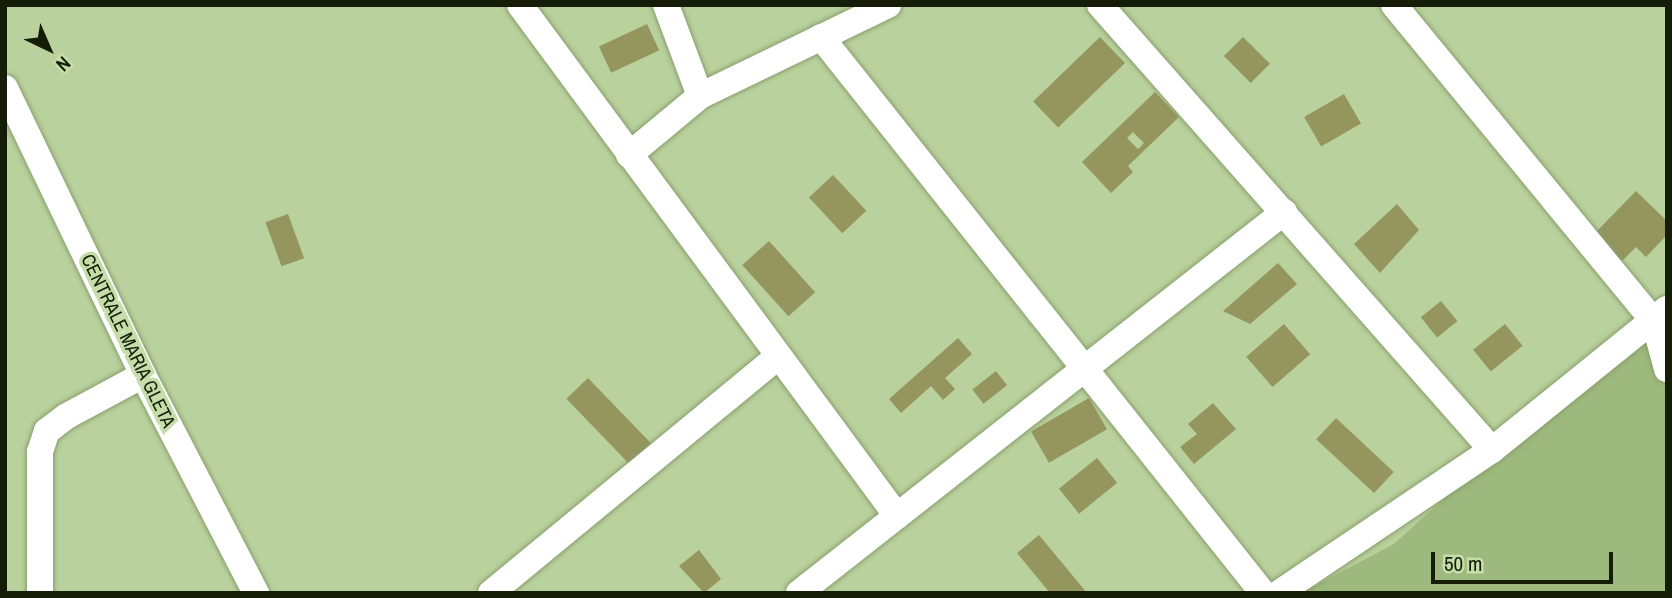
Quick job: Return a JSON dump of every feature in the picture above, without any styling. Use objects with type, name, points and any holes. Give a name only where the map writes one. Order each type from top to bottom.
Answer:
[{"type":"street","points":[[520,5],[897,516]]},
{"type":"street","points":[[666,5],[700,96]]},
{"type":"street","points":[[629,155],[700,96],[888,5]]},
{"type":"street","points":[[1100,5],[1492,450]]},
{"type":"street","points":[[1394,5],[1661,315],[1667,369]]},
{"type":"street","points":[[821,37],[1082,370],[1263,593]]},
{"type":"street","name":"CENTRALE MARIA GLETA","points":[[5,88],[143,375],[256,593]]},
{"type":"street","points":[[799,593],[1284,212]]},
{"type":"street","points":[[1279,593],[1492,450],[1661,315]]},
{"type":"street","points":[[491,593],[778,356]]},
{"type":"street","points":[[40,593],[40,452],[47,431],[66,416],[143,375]]},
{"type":"green space","points":[[1667,296],[1667,593],[1301,593],[1394,544]]},
{"type":"building","points":[[647,24],[659,50],[611,73],[599,46]]},
{"type":"building","points":[[1100,37],[1125,63],[1058,127],[1033,102]]},
{"type":"building","points":[[1243,37],[1270,64],[1251,83],[1224,56]]},
{"type":"building","points":[[1155,92],[1179,117],[1128,166],[1133,172],[1111,193],[1082,162]],"holes":[[[1133,132],[1144,143],[1138,149],[1127,138]]]},
{"type":"building","points":[[1344,94],[1361,123],[1321,146],[1304,117]]},
{"type":"building","points":[[833,175],[866,211],[842,233],[809,198]]},
{"type":"building","points":[[1636,191],[1667,221],[1667,235],[1646,257],[1636,247],[1622,261],[1594,234]]},
{"type":"building","points":[[1397,204],[1419,230],[1380,273],[1354,244]]},
{"type":"building","points":[[288,214],[304,258],[282,266],[265,222]]},
{"type":"building","points":[[769,241],[815,292],[788,316],[742,265]]},
{"type":"building","points":[[1278,263],[1297,284],[1250,324],[1223,311]]},
{"type":"building","points":[[1441,301],[1457,321],[1437,338],[1421,317]]},
{"type":"building","points":[[1284,324],[1310,354],[1273,387],[1246,357]]},
{"type":"building","points":[[1505,324],[1523,346],[1491,372],[1473,350]]},
{"type":"building","points":[[958,338],[972,354],[945,378],[955,389],[943,400],[931,386],[901,413],[889,399]]},
{"type":"building","points":[[996,371],[1007,385],[983,404],[972,389]]},
{"type":"building","points":[[588,378],[653,445],[631,466],[566,399]]},
{"type":"building","points":[[1089,398],[1107,429],[1049,463],[1031,432]]},
{"type":"building","points":[[1213,403],[1236,429],[1194,464],[1180,447],[1197,434],[1188,424]]},
{"type":"building","points":[[1336,418],[1394,472],[1374,493],[1316,439]]},
{"type":"building","points":[[1097,458],[1117,483],[1079,514],[1059,489]]},
{"type":"building","points":[[1039,535],[1087,593],[1050,593],[1017,553]]},
{"type":"building","points":[[699,550],[721,579],[704,593],[679,566]]}]
